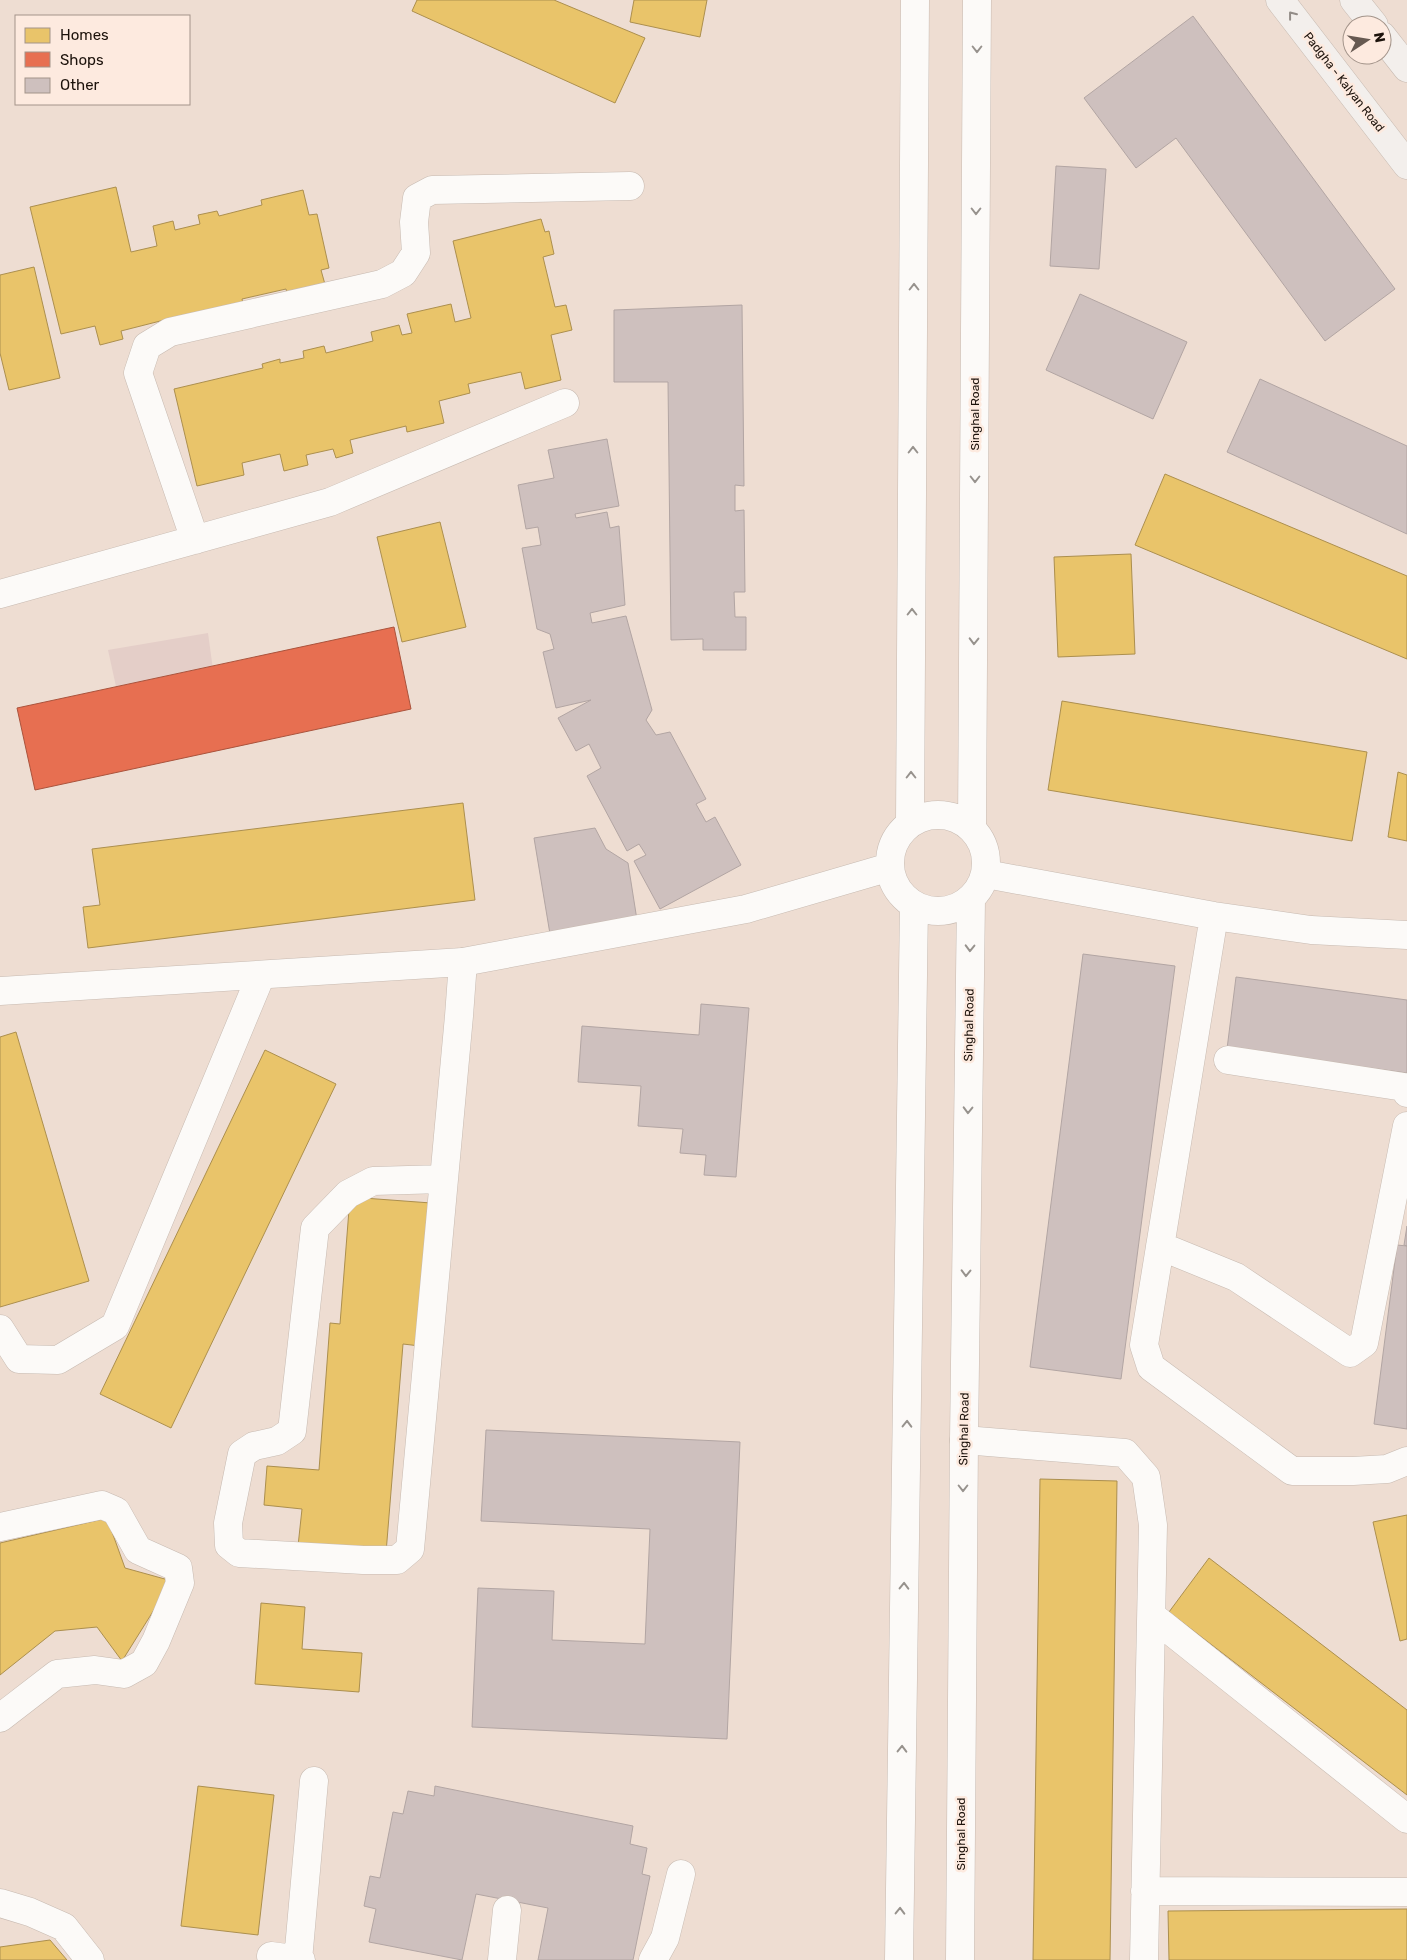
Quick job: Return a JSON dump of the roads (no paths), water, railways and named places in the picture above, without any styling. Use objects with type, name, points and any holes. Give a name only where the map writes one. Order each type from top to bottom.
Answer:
[{"type":"main road","name":"Padgha - Kalyan Road","points":[[1280,0],[1407,165]]},
{"type":"main road","points":[[1354,0],[1366,15]]},
{"type":"main road","points":[[1392,49],[1407,68]]},
{"type":"street","points":[[910,823],[915,0]]},
{"type":"street","name":"Singhal Road","points":[[972,828],[977,0]]},
{"type":"street","points":[[194,540],[138,373],[146,346],[170,332],[382,284],[396,277],[403,273],[416,252],[414,222],[418,198],[432,190],[630,186]]},
{"type":"street","points":[[0,594],[330,502],[565,403]]},
{"type":"street","points":[[942,814],[958,818],[972,828],[982,841],[987,858],[986,874],[981,887],[971,899],[958,908],[944,911],[929,911],[914,905],[902,896],[894,883],[890,867],[891,850],[899,835],[910,823],[926,816],[942,814]]},
{"type":"street","points":[[0,991],[463,962],[746,909],[890,867]]},
{"type":"street","points":[[986,874],[1214,916],[1311,930],[1407,935]]},
{"type":"street","name":"Singhal Road","points":[[960,1960],[971,899]]},
{"type":"street","points":[[899,1960],[914,905]]},
{"type":"street","points":[[1214,916],[1144,1345],[1151,1367],[1292,1471],[1353,1472],[1387,1469],[1407,1461]]},
{"type":"street","points":[[444,1179],[373,1182],[348,1194],[315,1228],[292,1431],[277,1441],[254,1446],[242,1454],[228,1523],[229,1545],[240,1553],[396,1560],[410,1550],[444,1179],[463,962]]},
{"type":"street","points":[[0,1329],[19,1359],[58,1360],[115,1326],[261,975]]},
{"type":"street","points":[[1228,1060],[1404,1087],[1407,1093]]},
{"type":"street","points":[[1160,1246],[1236,1277],[1350,1353],[1364,1343],[1407,1126]]},
{"type":"street","points":[[964,1440],[1124,1453],[1146,1477],[1153,1525],[1144,1960]]},
{"type":"street","points":[[0,1527],[102,1505],[116,1511],[138,1550],[178,1568],[180,1583],[156,1641],[144,1664],[124,1674],[94,1670],[57,1674],[0,1718]]},
{"type":"street","points":[[1152,1616],[1407,1819]]},
{"type":"street","points":[[271,1956],[300,1960],[314,1782]]},
{"type":"street","points":[[653,1960],[665,1938],[680,1874]]},
{"type":"street","points":[[1145,1891],[1407,1892]]},
{"type":"street","points":[[0,1903],[30,1912],[64,1927],[90,1960]]},
{"type":"street","points":[[502,1960],[507,1910]]}]
